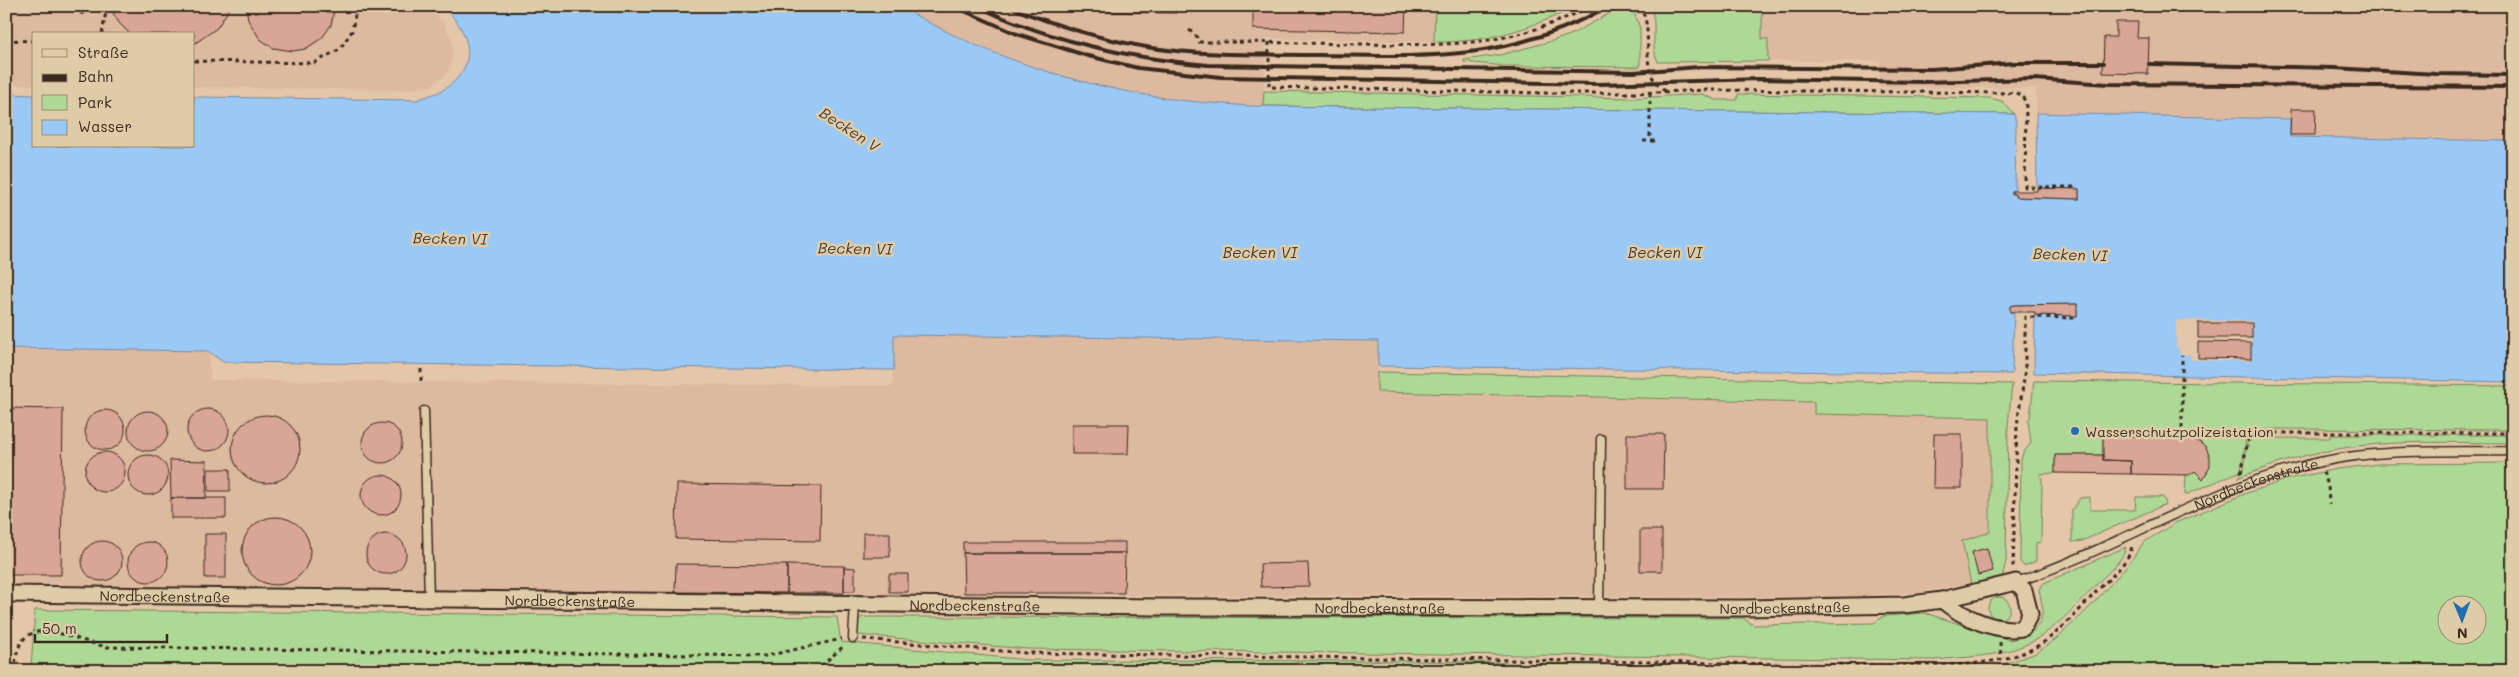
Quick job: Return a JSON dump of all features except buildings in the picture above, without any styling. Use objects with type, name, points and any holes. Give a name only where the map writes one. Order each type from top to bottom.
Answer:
[{"type":"street","points":[[1942,600],[1954,610],[1999,628],[2012,630],[2023,628],[2030,614],[2024,590],[2016,582]]},
{"type":"street","name":"Nordbeckenstraße","points":[[6,594],[855,604],[1599,608],[1904,606],[1942,600],[2016,582]]},
{"type":"lane","points":[[1047,6],[1059,6]]},
{"type":"lane","points":[[424,411],[429,599]]},
{"type":"lane","points":[[1599,608],[1601,439]]},
{"type":"lane","name":"Nordbeckenstraße","points":[[2016,582],[2066,564],[2228,491],[2320,462],[2394,453],[2513,451]]},
{"type":"lane","points":[[853,638],[855,604]]},
{"type":"path","points":[[102,32],[107,6]]},
{"type":"path","points":[[195,61],[314,63],[340,49],[352,31],[356,10],[354,6]]},
{"type":"path","points":[[1189,30],[1195,34],[1199,42],[1457,45],[1546,28],[1590,6]]},
{"type":"path","points":[[1639,6],[1646,19],[1650,71],[1656,83],[1667,92]]},
{"type":"path","points":[[6,40],[32,41]]},
{"type":"path","points":[[1270,42],[1270,87],[1650,93],[1836,91],[2020,94],[2026,103],[2025,186],[2076,187]]},
{"type":"path","points":[[1650,93],[1650,141]]},
{"type":"path","points":[[1643,141],[1658,140]]},
{"type":"path","points":[[2016,582],[2012,564],[2017,425],[2024,372],[2025,317],[2075,318]]},
{"type":"path","points":[[2182,355],[2182,436]]},
{"type":"path","points":[[2228,491],[2235,477],[2243,470],[2249,437],[2256,433],[2513,434],[2511,364]]},
{"type":"path","points":[[421,365],[421,381]]},
{"type":"path","points":[[2320,462],[2328,485],[2329,504]]},
{"type":"path","points":[[15,671],[17,648],[28,634],[38,630],[56,632],[108,647],[766,656],[853,638],[1026,653],[1860,665],[1978,662],[2000,659],[2029,651],[2052,635],[2122,565],[2130,554],[2133,544],[2129,534]]},
{"type":"path","points":[[815,671],[853,638]]},
{"type":"shaded area","points":[[6,6],[426,6],[443,22],[452,41],[453,56],[447,73],[431,86],[403,90],[195,87],[195,32],[32,32],[32,85],[6,85]]},
{"type":"shaded area","points":[[900,6],[1435,6],[1434,42],[1266,38],[1263,106],[1251,106],[1179,100],[1109,88],[1045,72],[922,20]]},
{"type":"shaded area","points":[[1762,6],[2513,6],[2513,141],[2289,137],[2289,119],[2036,113],[2036,88],[1879,87],[1879,61],[1768,61],[1768,39],[1762,39]]},
{"type":"shaded area","points":[[894,335],[1378,341],[1377,392],[1814,402],[1815,414],[1990,418],[1989,532],[1962,541],[1971,584],[1912,593],[1836,597],[431,593],[6,586],[6,348],[209,351],[210,380],[893,386]]},
{"type":"green space","points":[[1435,6],[1579,6],[1509,33],[1473,40],[1434,42]]},
{"type":"green space","points":[[1623,6],[1632,7],[1640,28],[1640,67],[1505,66],[1464,62],[1464,60],[1500,55],[1570,35]]},
{"type":"green space","points":[[1650,6],[1762,6],[1762,39],[1768,39],[1768,61],[1658,62],[1654,49],[1654,20]]},
{"type":"green space","points":[[1264,91],[1634,98],[1702,94],[1716,100],[1737,100],[1738,94],[1990,98],[2002,101],[2014,114],[1263,106]]},
{"type":"green space","points":[[1377,372],[2012,384],[2008,426],[2006,561],[2002,578],[1971,584],[1962,541],[1990,532],[1990,418],[1814,414],[1814,402],[1377,392]]},
{"type":"green space","points":[[2034,381],[2513,386],[2513,430],[2269,429],[2253,432],[2246,438],[2241,471],[2185,495],[2186,475],[2195,471],[2203,478],[2209,465],[2208,453],[2200,442],[2186,436],[2103,435],[2103,455],[2055,455],[2055,473],[2040,474],[2042,480],[2041,542],[2036,543],[2036,561],[2024,566],[2020,562],[2021,459],[2031,443],[2028,420],[2030,418]]},
{"type":"green space","points":[[2269,435],[2269,438],[2330,438],[2330,435],[2513,435],[2513,443],[2422,442],[2377,444],[2320,452],[2237,478],[2242,472],[2248,441],[2252,437]]},
{"type":"green space","points":[[2513,463],[2513,671],[1867,671],[1994,667],[2034,654],[2056,639],[2089,608],[2128,565],[2143,543],[2175,523],[2247,493],[2288,479],[2337,469],[2379,464]]},
{"type":"green space","points":[[2090,497],[2090,510],[2135,510],[2136,497],[2163,497],[2166,504],[2082,541],[2072,542],[2072,510],[2080,498]]},
{"type":"green space","points":[[2126,547],[2118,562],[2082,600],[2064,618],[2035,640],[2003,652],[1934,660],[1028,649],[858,635],[857,630],[857,623],[862,617],[1743,618],[1753,625],[1874,623],[1884,616],[1925,613],[2010,640],[2029,635],[2040,623],[2043,610],[2039,589],[2044,583]]},
{"type":"green space","points":[[1999,597],[2007,600],[2010,608],[2007,616],[1999,619],[1991,616],[1988,608],[1991,600]]},
{"type":"green space","points":[[35,610],[837,617],[841,642],[1028,660],[1425,661],[1844,671],[161,671],[31,668]]},
{"type":"water","points":[[443,6],[900,6],[932,24],[999,55],[1070,78],[1106,87],[1179,100],[1251,106],[2014,114],[2016,122],[2015,191],[2012,191],[2012,194],[2015,194],[2016,197],[2079,199],[2079,189],[2037,188],[2036,113],[2290,119],[2290,137],[2513,141],[2513,382],[2034,373],[2035,315],[2077,316],[2077,304],[2014,305],[2010,312],[2014,312],[2012,374],[1378,366],[1378,341],[894,335],[894,370],[223,362],[208,351],[6,348],[6,94],[32,95],[32,148],[195,148],[195,97],[417,100],[443,90],[457,78],[464,68],[467,58],[465,36]]},
{"type":"pier","points":[[2176,320],[2252,321],[2252,323],[2198,338],[2252,338],[2251,343],[2198,343],[2198,358],[2251,359],[2251,361],[2191,360],[2191,355],[2179,354],[2180,349],[2176,348]]},
{"type":"railway","points":[[81,6],[82,13]]},
{"type":"railway","points":[[953,6],[1017,34],[1088,56],[1138,68],[1221,77],[1599,84],[1759,79],[1922,82],[2034,79],[2108,84],[2513,87]]},
{"type":"railway","points":[[977,6],[1032,29],[1090,46],[1150,58],[1208,65],[1633,72],[1699,67],[1932,69],[2014,63],[2104,63]]},
{"type":"railway","points":[[1007,6],[1078,31],[1115,41],[1173,51],[1397,56],[1433,55],[1502,47],[1537,38],[1609,6]]},
{"type":"railway","points":[[2149,64],[2334,68],[2436,74],[2513,75]]},
{"type":"place","name":"Wasserschutzpolizeistation","points":[[2075,431]]},
{"type":"water label","name":"Becken V","points":[[850,129]]},
{"type":"water label","name":"Becken VI","points":[[450,238]]},
{"type":"water label","name":"Becken VI","points":[[855,248]]},
{"type":"water label","name":"Becken VI","points":[[1260,252]]},
{"type":"water label","name":"Becken VI","points":[[1665,252]]},
{"type":"water label","name":"Becken VI","points":[[2070,254]]}]
